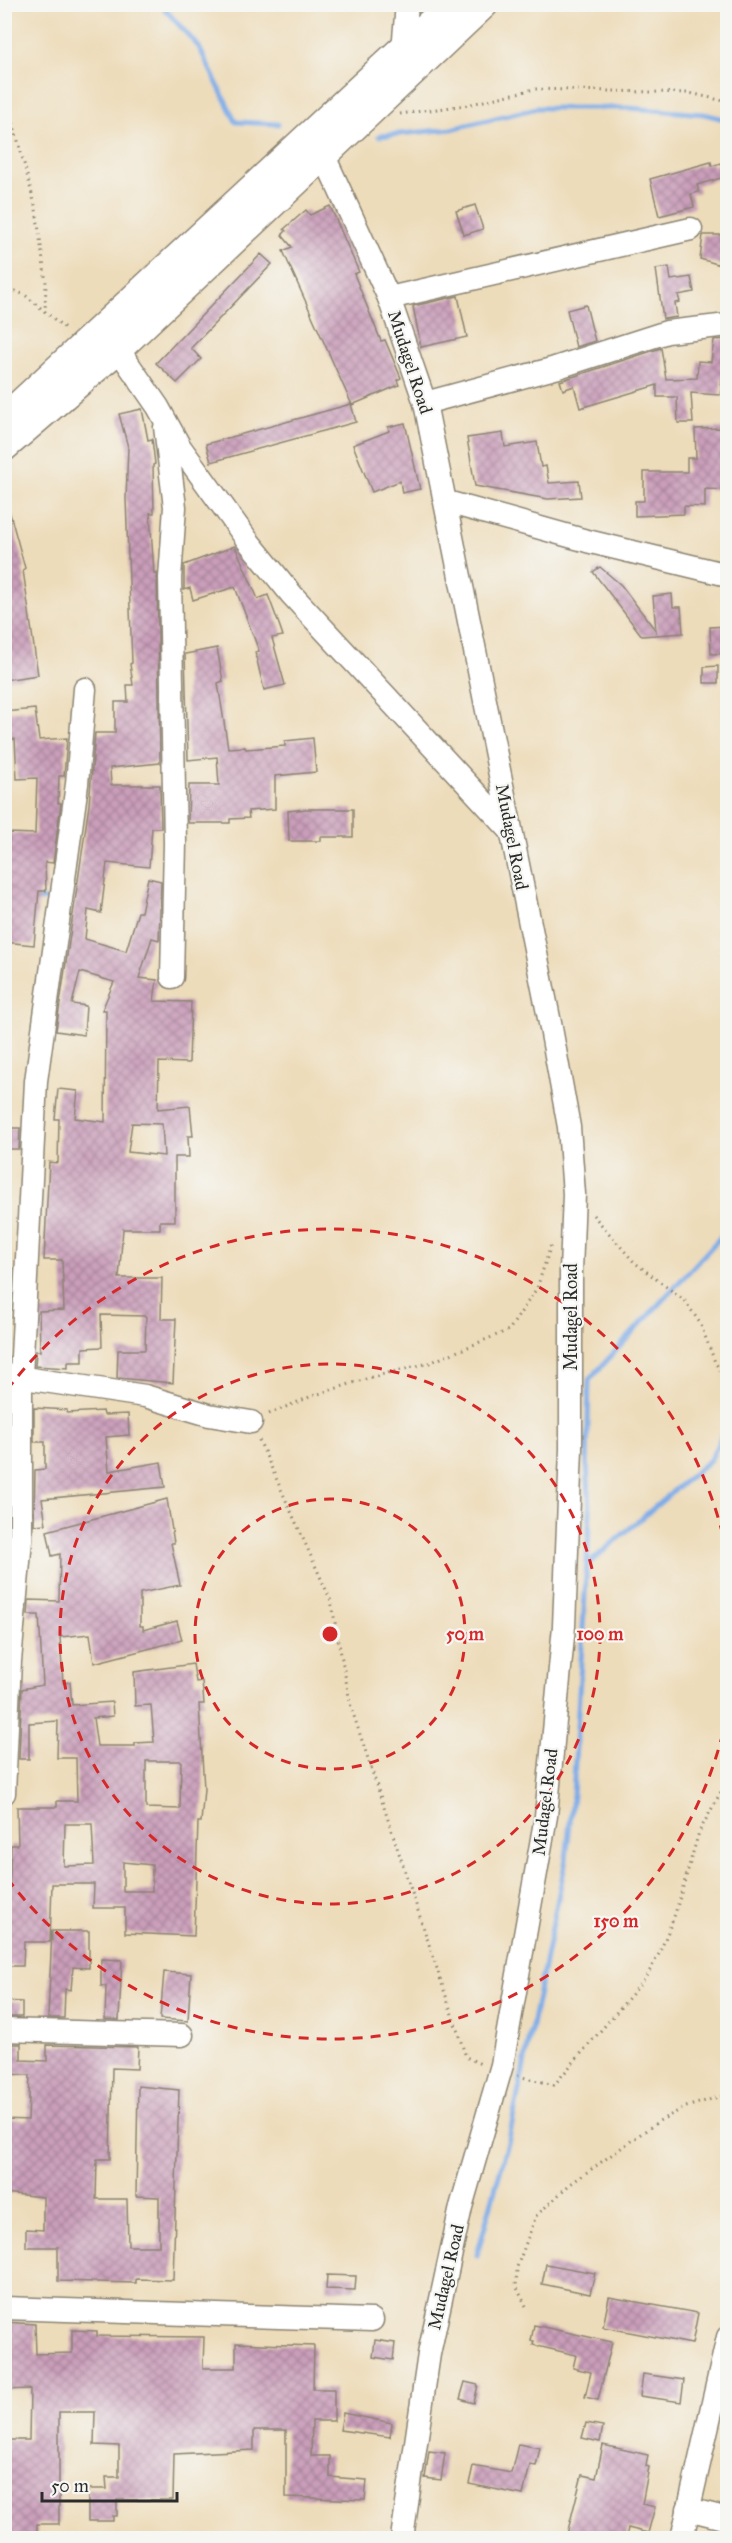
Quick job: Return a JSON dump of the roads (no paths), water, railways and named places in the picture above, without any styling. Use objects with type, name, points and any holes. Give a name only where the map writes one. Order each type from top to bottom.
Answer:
[{"type":"main road","points":[[4,418],[451,4]]},
{"type":"main road","points":[[4,447],[118,349],[484,4]]},
{"type":"street","points":[[403,50],[407,4]]},
{"type":"street","points":[[283,159],[324,156]]},
{"type":"street","name":"Mudagel Road","points":[[324,156],[389,298],[424,403],[447,502],[509,829],[567,1116],[574,1194],[571,1271],[571,1449],[564,1626],[546,1816],[500,2073],[461,2207],[429,2354],[402,2538]]},
{"type":"street","points":[[389,298],[691,229]]},
{"type":"street","points":[[424,403],[555,368],[667,332],[728,325]]},
{"type":"street","points":[[118,349],[158,407],[165,424],[248,541],[292,595],[509,829]]},
{"type":"street","points":[[165,424],[175,507],[170,578],[175,843],[172,977]]},
{"type":"street","points":[[447,502],[587,541],[728,575]]},
{"type":"street","points":[[4,1793],[13,1540],[13,1376],[36,1081],[77,784],[85,688]]},
{"type":"street","points":[[13,1376],[145,1396],[210,1415],[251,1422]]},
{"type":"street","points":[[4,2030],[182,2035]]},
{"type":"street","points":[[4,2308],[372,2320]]},
{"type":"street","points":[[682,2538],[728,2337]]},
{"type":"street","points":[[688,2509],[728,2519]]},
{"type":"waterway","points":[[160,4],[199,47],[236,122],[278,124]]},
{"type":"waterway","points":[[379,136],[451,129],[537,108],[629,108],[704,114],[728,120]]},
{"type":"waterway","points":[[33,900],[57,899]]},
{"type":"waterway","points":[[477,2255],[509,2139],[566,1859],[573,1795],[590,1511],[587,1463],[589,1380],[728,1229]]},
{"type":"waterway","points":[[588,1564],[711,1459],[728,1422]]}]
